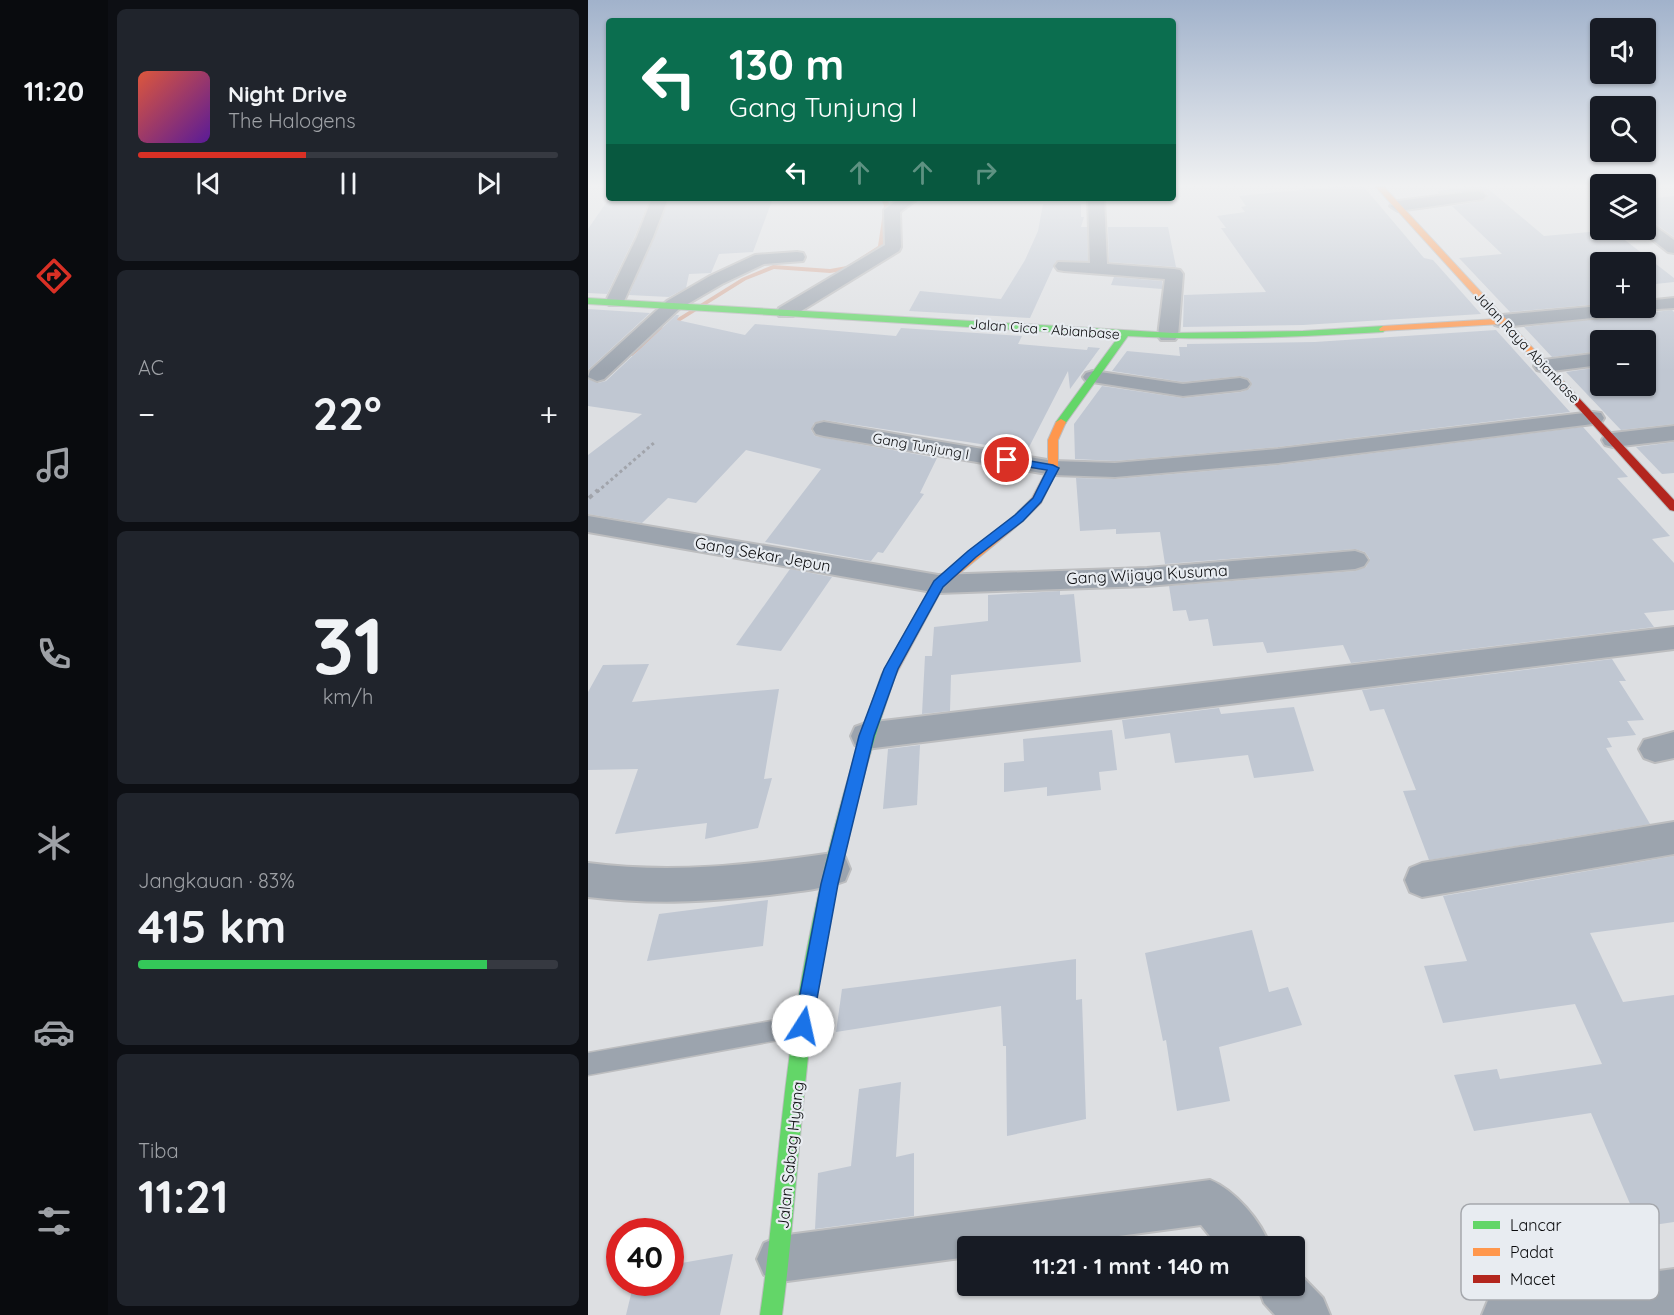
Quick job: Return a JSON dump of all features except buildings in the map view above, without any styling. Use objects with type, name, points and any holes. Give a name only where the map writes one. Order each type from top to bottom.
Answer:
[{"type":"street","points":[[615,301],[640,248]]},
{"type":"street","points":[[786,312],[891,248]]},
{"type":"street","points":[[1098,248],[1099,269]]},
{"type":"street","name":"Jalan Raya Abianbase","points":[[1436,248],[1674,507]]},
{"type":"street","points":[[597,375],[678,305],[752,262],[773,257],[797,257]]},
{"type":"street","points":[[1064,266],[1174,274],[1168,336]]},
{"type":"street","name":"Jalan Cica - Abianbase","points":[[588,301],[1168,336],[1303,334],[1502,321]]},
{"type":"street","points":[[1656,305],[1674,303]]},
{"type":"street","points":[[1502,321],[1590,312]]},
{"type":"street","name":"Jalan Sabag Hyang","points":[[771,1315],[780,1259],[803,1026],[833,869],[866,736],[891,669],[938,584],[1019,518],[1037,500],[1053,468],[1053,440],[1060,423],[1125,334]]},
{"type":"street","points":[[1544,366],[1590,360]]},
{"type":"street","points":[[1093,377],[1183,390],[1240,384]]},
{"type":"street","name":"Gang Tunjung I","points":[[824,429],[1053,468],[1115,470],[1189,465],[1593,418]]},
{"type":"street","points":[[1613,441],[1674,433]]},
{"type":"street","name":"Gang Sekar Jepun","points":[[588,524],[938,584]]},
{"type":"street","name":"Gang Wijaya Kusuma","points":[[938,584],[1147,577],[1355,560]]},
{"type":"street","points":[[866,736],[1674,638]]},
{"type":"street","points":[[1422,880],[1674,838]]},
{"type":"street","points":[[588,880],[636,886],[702,884],[765,879],[833,869]]},
{"type":"street","points":[[780,1259],[1209,1202],[1238,1236]]},
{"type":"street","points":[[1659,1294],[1674,1292]]},
{"type":"street","points":[[1290,1296],[1306,1315]]},
{"type":"street","points":[[1506,1315],[1616,1300]]},
{"type":"lane","points":[[588,1064],[803,1026]]},
{"type":"path","points":[[588,498],[655,442]]},
{"type":"waterway","points":[[629,354],[659,332],[744,279],[773,267],[830,271],[849,268],[879,248]]},
{"type":"traffic: fast","points":[[588,301],[1173,336],[1303,334],[1383,329]]},
{"type":"traffic: fast","points":[[1061,422],[1125,334]]},
{"type":"traffic: fast","points":[[771,1315],[798,1061],[818,936],[848,804],[888,676]]},
{"type":"traffic: slow","points":[[1436,248],[1562,385]]},
{"type":"traffic: slow","points":[[1383,329],[1502,321]]},
{"type":"traffic: slow","points":[[888,676],[938,584],[1019,518],[1037,500],[1053,468],[1053,440],[1061,422]]},
{"type":"traffic: jam","points":[[1562,385],[1674,507]]},
{"type":"route","points":[[803,1026],[826,898],[866,736],[891,669],[938,584],[1019,518],[1037,500],[1053,468],[1007,460]]}]
